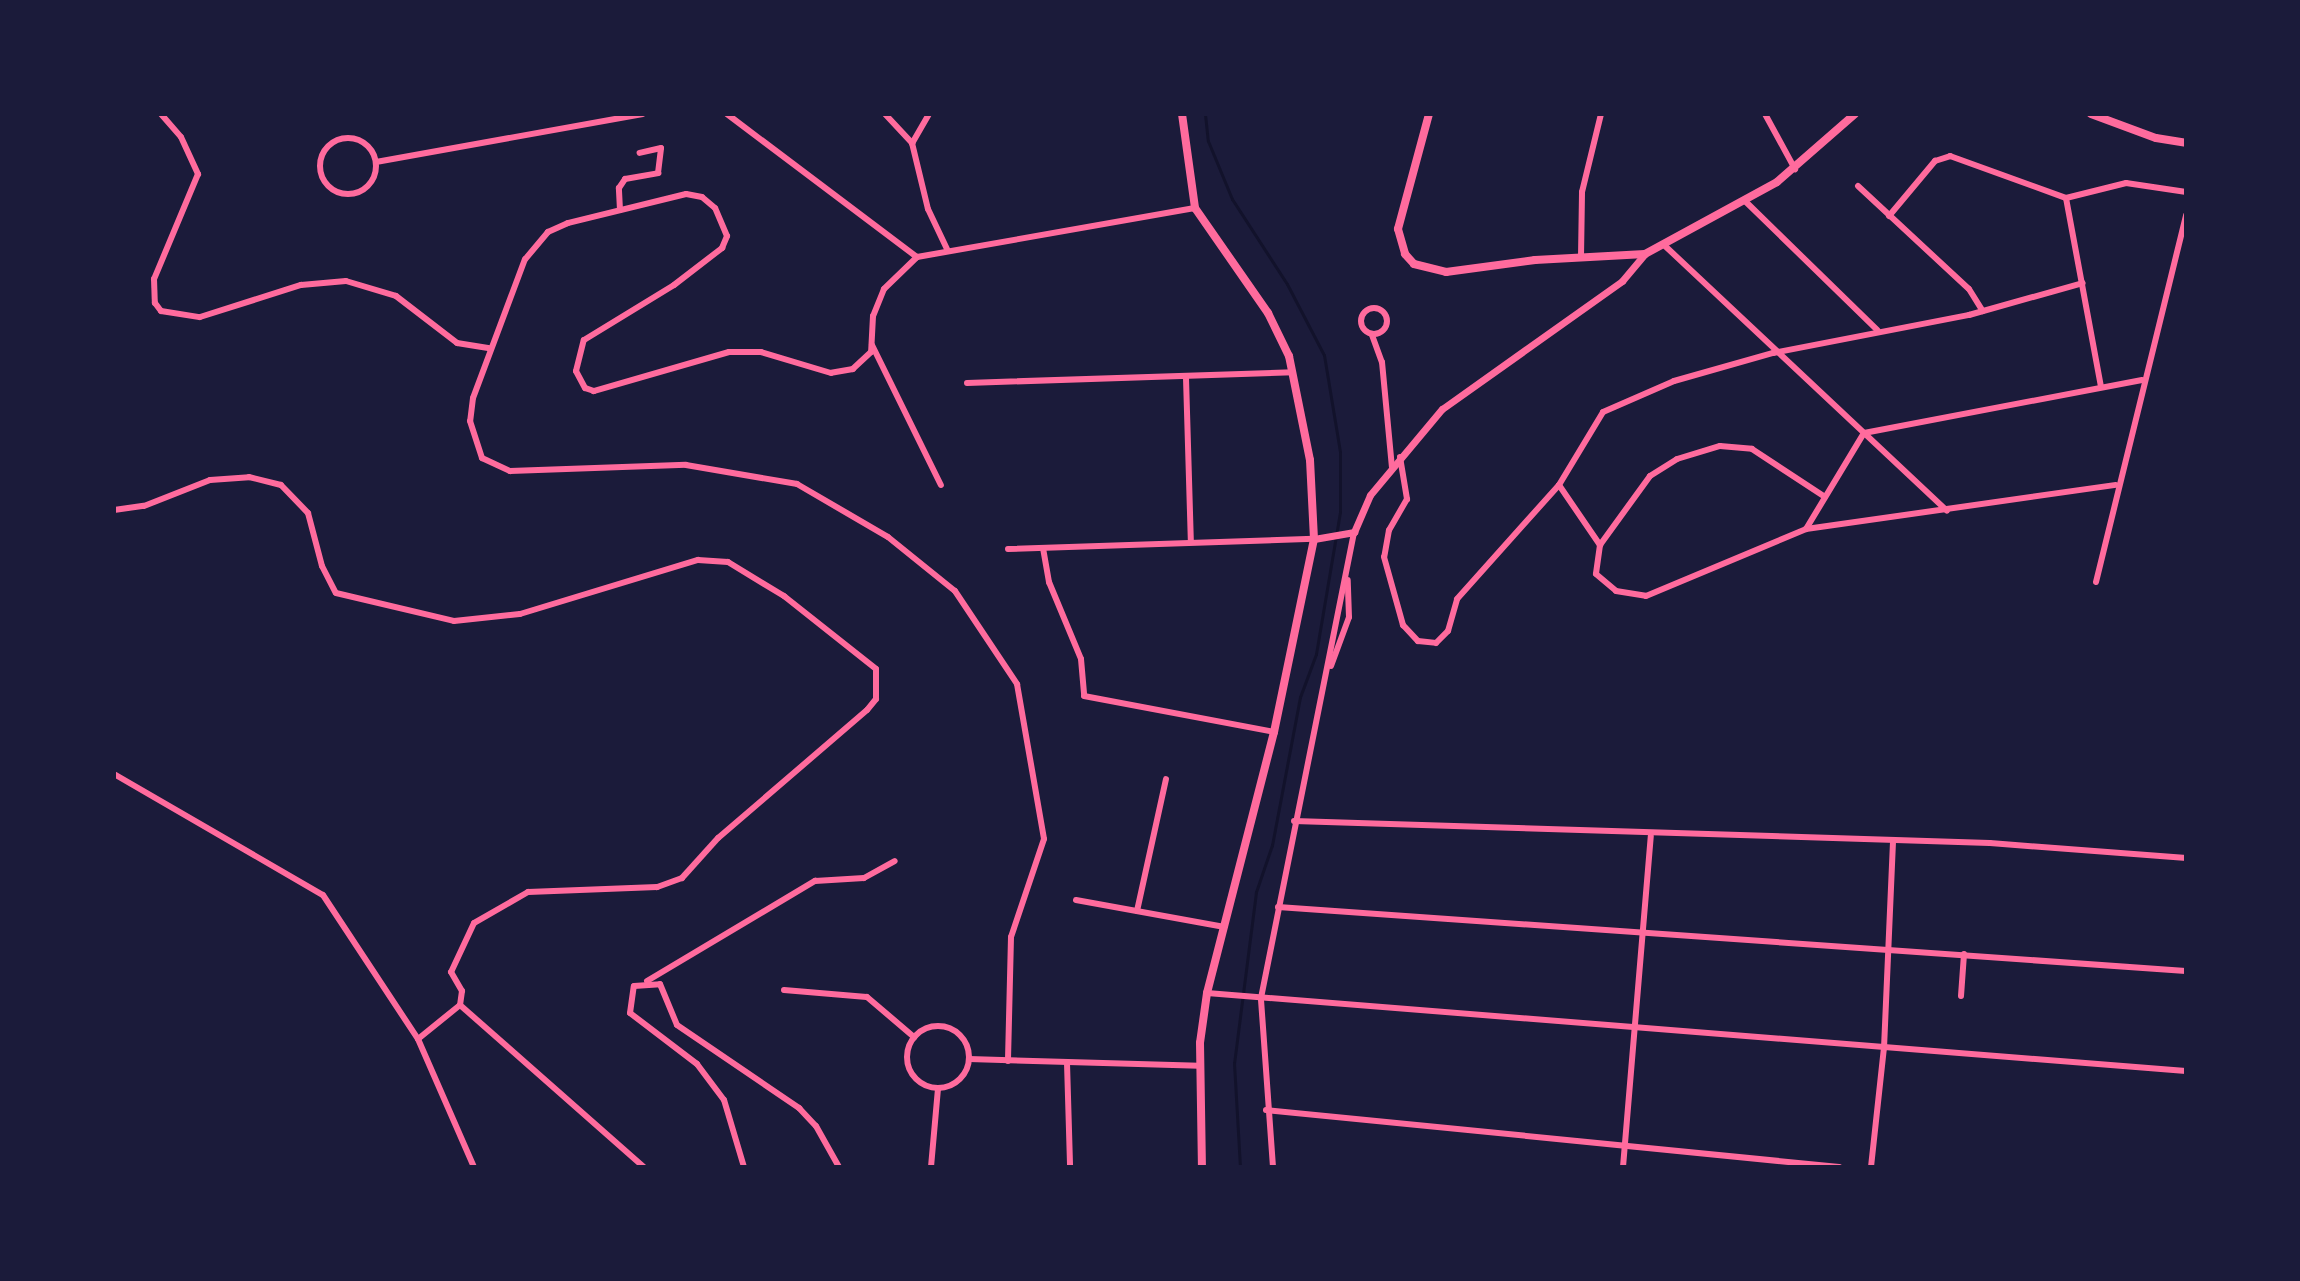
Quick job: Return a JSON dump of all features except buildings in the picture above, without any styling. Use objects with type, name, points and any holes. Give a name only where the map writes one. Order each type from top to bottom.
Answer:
[{"type":"main road","points":[[1182,114],[1195,208],[1268,313],[1293,372],[1310,460],[1314,539],[1274,732],[1207,993],[1199,1066],[1202,1167]]},
{"type":"main road","points":[[1429,114],[1398,229],[1405,254],[1414,264],[1446,272],[1581,257],[1645,254],[1745,201],[1795,169],[1855,114]]},
{"type":"main road","points":[[2091,114],[2156,138],[2186,143]]},
{"type":"street","points":[[161,114],[181,137],[198,174],[154,279],[155,303],[161,311],[200,317],[301,285],[346,281],[396,296],[457,343],[490,348]]},
{"type":"street","points":[[376,162],[600,118],[643,114]]},
{"type":"street","points":[[727,114],[917,257]]},
{"type":"street","points":[[885,114],[912,143],[928,209],[947,249]]},
{"type":"street","points":[[912,143],[929,114]]},
{"type":"street","points":[[1581,257],[1582,192],[1601,114]]},
{"type":"street","points":[[1765,114],[1795,169]]},
{"type":"street","points":[[341,139],[360,140],[376,162],[372,180],[350,193],[333,189],[320,167],[325,149],[341,139]]},
{"type":"street","points":[[620,210],[619,188],[625,179],[658,173],[661,148],[640,153]]},
{"type":"street","points":[[1889,216],[1935,161],[1950,156],[2066,198],[2126,183],[2186,192]]},
{"type":"street","points":[[1858,186],[1969,289],[1983,311]]},
{"type":"street","points":[[1008,1061],[1011,937],[1044,839],[1017,684],[955,591],[851,513],[785,481],[686,465],[535,471],[492,466],[472,440],[470,421],[490,348],[513,284],[534,246],[568,223],[663,197],[702,197],[722,219],[727,236],[722,248],[699,267],[584,340],[576,371],[585,388],[603,390],[746,350],[816,371],[842,373],[865,360],[872,345],[873,316],[884,289],[917,257],[947,249],[1195,208]]},
{"type":"street","points":[[2066,198],[2101,386]]},
{"type":"street","points":[[1745,201],[1877,330]]},
{"type":"street","points":[[2096,582],[2116,485],[2186,215]]},
{"type":"street","points":[[1664,245],[1773,353],[1947,511]]},
{"type":"street","points":[[1329,669],[1349,617],[1350,532],[1370,495],[1442,409],[1622,281],[1645,254]]},
{"type":"street","points":[[1400,457],[1407,499],[1389,530],[1384,557],[1403,625],[1418,641],[1428,644],[1444,638],[1457,599],[1559,485],[1603,412],[1674,381],[1773,353],[1983,311],[2083,283]]},
{"type":"street","points":[[1372,335],[1381,333],[1388,322],[1383,311],[1375,308],[1366,311],[1361,323],[1372,335],[1382,362],[1392,467]]},
{"type":"street","points":[[872,345],[941,485]]},
{"type":"street","points":[[967,383],[1293,372]]},
{"type":"street","points":[[1186,378],[1191,542]]},
{"type":"street","points":[[1806,529],[1864,433],[2142,380]]},
{"type":"street","points":[[1825,497],[1752,449],[1720,446],[1677,459],[1650,476],[1600,545],[1594,568],[1603,582],[1616,591],[1646,596],[1806,529],[2116,485]]},
{"type":"street","points":[[114,510],[144,506],[210,480],[249,477],[281,485],[308,513],[322,566],[336,593],[454,621],[520,614],[698,560],[728,562],[784,596],[876,669],[876,699],[867,710],[718,838],[682,878],[657,887],[528,892],[474,923],[451,972],[462,991],[460,1005],[418,1039]]},
{"type":"street","points":[[1559,485],[1600,545]]},
{"type":"street","points":[[1008,549],[1314,539],[1350,532]]},
{"type":"street","points":[[1043,548],[1049,582],[1081,659],[1084,696],[1274,732]]},
{"type":"street","points":[[1273,1167],[1257,998],[1348,574]]},
{"type":"street","points":[[114,774],[323,895],[418,1039],[474,1167]]},
{"type":"street","points":[[1137,911],[1166,779]]},
{"type":"street","points":[[1294,821],[1651,836],[1893,841],[2186,858]]},
{"type":"street","points":[[1623,1167],[1651,836]]},
{"type":"street","points":[[1871,1167],[1884,1048],[1893,841]]},
{"type":"street","points":[[744,1167],[729,1111],[706,1074],[630,1013],[629,994],[815,881],[864,878],[895,861]]},
{"type":"street","points":[[1076,900],[1225,927]]},
{"type":"street","points":[[1278,907],[2186,971]]},
{"type":"street","points":[[1961,996],[1964,954]]},
{"type":"street","points":[[647,981],[666,990],[677,1025],[799,1108],[816,1126],[839,1167]]},
{"type":"street","points":[[784,990],[867,997],[914,1037]]},
{"type":"street","points":[[1207,993],[2186,1071]]},
{"type":"street","points":[[460,1005],[644,1167]]},
{"type":"street","points":[[930,1027],[949,1028],[964,1039],[969,1059],[956,1082],[938,1088],[912,1075],[906,1055],[914,1037],[930,1027]]},
{"type":"street","points":[[969,1059],[1199,1066]]},
{"type":"street","points":[[1067,1063],[1070,1167]]},
{"type":"street","points":[[931,1167],[938,1088]]},
{"type":"street","points":[[1266,1110],[1839,1167]]},
{"type":"waterway","points":[[1205,114],[1208,141],[1232,199],[1287,284],[1324,355],[1340,452],[1340,512],[1316,654],[1300,697],[1272,845],[1256,892],[1234,1063],[1240,1167]]}]
